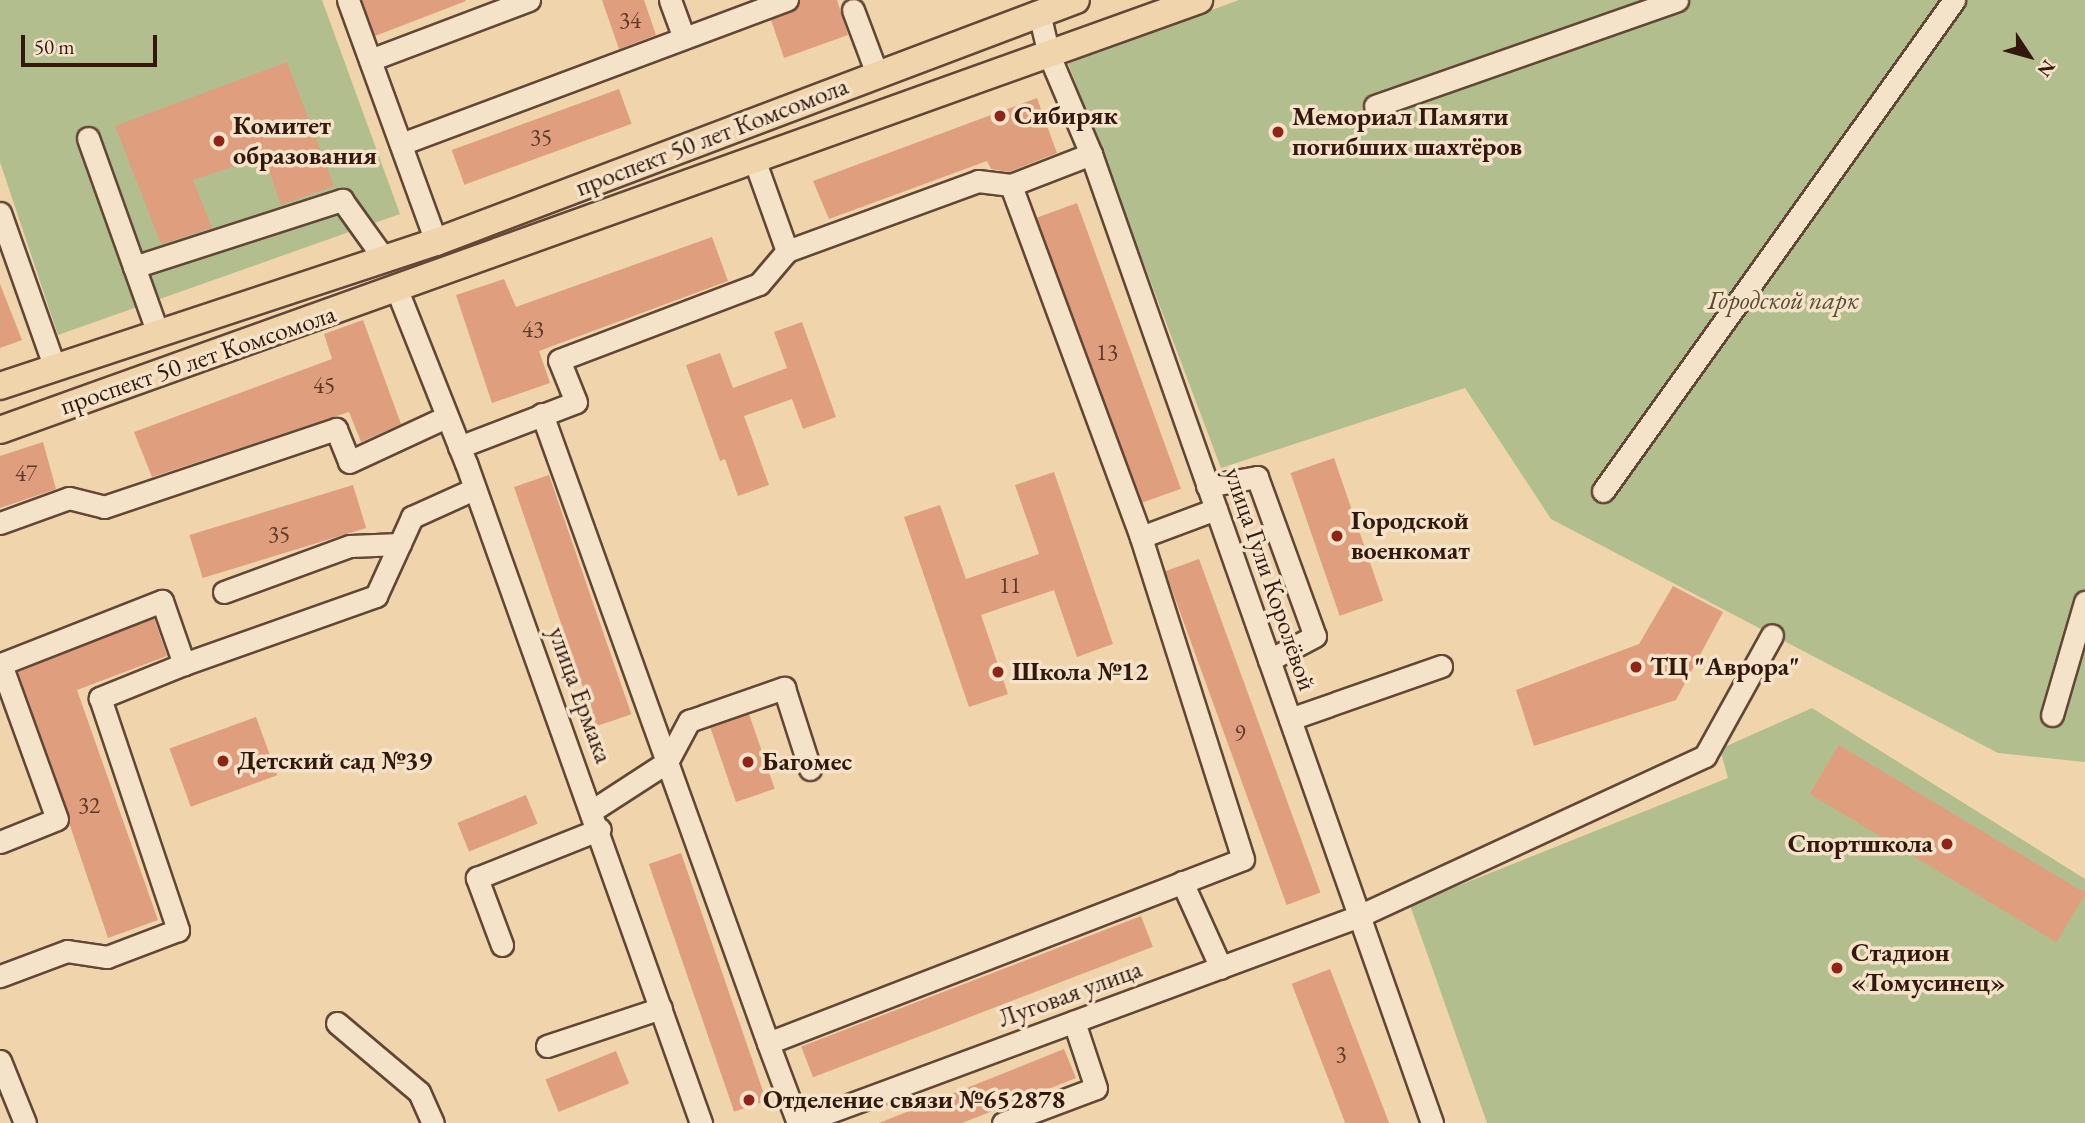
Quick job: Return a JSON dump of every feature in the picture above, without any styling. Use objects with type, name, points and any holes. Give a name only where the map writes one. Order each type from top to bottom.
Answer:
[{"type":"main road","name":"проспект 50 лет Комсомола","points":[[0,386],[436,242],[1076,0]]},
{"type":"main road","name":"проспект 50 лет Комсомола","points":[[0,430],[397,290],[1199,0]]},
{"type":"main road","points":[[385,260],[397,290]]},
{"type":"street","points":[[348,0],[436,242]]},
{"type":"street","points":[[370,60],[529,0]]},
{"type":"street","points":[[670,0],[684,38]]},
{"type":"street","points":[[401,144],[787,0]]},
{"type":"street","points":[[1375,106],[1676,0]]},
{"type":"street","points":[[1603,491],[1954,0]]},
{"type":"street","points":[[853,10],[877,74]]},
{"type":"street","points":[[1039,13],[1049,55]]},
{"type":"street","name":"улица Гули Королёвой","points":[[1049,55],[1091,154],[1433,1123]]},
{"type":"street","points":[[88,138],[158,334]]},
{"type":"street","points":[[459,447],[576,402],[559,360],[759,284],[787,251],[978,181],[1011,185],[1091,154]]},
{"type":"street","points":[[754,159],[787,251]]},
{"type":"street","points":[[768,1043],[1243,859],[1141,537],[1011,185]]},
{"type":"street","points":[[134,267],[342,200],[385,260]]},
{"type":"street","points":[[0,213],[55,368]]},
{"type":"street","name":"улица Ермака","points":[[397,290],[459,447],[596,820],[701,1123]]},
{"type":"street","points":[[542,414],[768,1043],[807,1122]]},
{"type":"street","points":[[0,523],[69,498],[104,507],[336,429],[349,462],[446,418]]},
{"type":"street","points":[[1208,486],[1257,477],[1315,636],[1269,660]]},
{"type":"street","points":[[0,976],[66,951],[107,957],[178,930],[100,698],[184,664],[376,596],[412,517],[474,489]]},
{"type":"street","points":[[1141,537],[1216,509]]},
{"type":"street","points":[[224,592],[350,546],[400,544]]},
{"type":"street","points":[[2,836],[57,819],[1,664],[162,601],[184,664]]},
{"type":"street","points":[[2052,715],[2085,602]]},
{"type":"street","name":"Луговая улица","points":[[807,1122],[1359,916],[1705,756],[1772,635]]},
{"type":"street","points":[[1290,719],[1441,666]]},
{"type":"street","points":[[502,944],[477,878],[596,820],[667,762],[689,721],[784,688],[810,769]]},
{"type":"street","points":[[1182,882],[1221,968]]},
{"type":"street","points":[[547,1046],[661,1008]]},
{"type":"street","points":[[1003,1123],[1096,1088],[1074,1022]]},
{"type":"street","points":[[337,1023],[419,1092],[433,1123]]},
{"type":"street","points":[[1,1066],[25,1123]]},
{"type":"green space","points":[[0,0],[322,0],[400,214],[58,335],[0,162]]},
{"type":"green space","name":"Городской парк","points":[[1239,0],[2085,0],[2085,762],[1998,753],[1551,519],[1465,388],[1221,468],[1068,63]]},
{"type":"green space","points":[[1812,708],[2085,879],[2085,1123],[1487,1123],[1410,905],[1728,778],[1720,749]]},
{"type":"building","points":[[362,0],[465,0],[466,1],[375,36]]},
{"type":"building","points":[[602,0],[644,0],[656,35],[619,49]]},
{"type":"building","points":[[800,0],[837,0],[848,35],[784,58],[771,20],[792,12]]},
{"type":"building","name":"Комитет образования","points":[[287,62],[334,186],[281,205],[264,156],[193,180],[212,228],[161,244],[115,126]]},
{"type":"building","points":[[619,89],[632,124],[464,185],[452,150]]},
{"type":"building","points":[[1037,98],[1057,153],[1009,172],[991,169],[987,161],[829,219],[813,181]]},
{"type":"building","points":[[1077,203],[1181,489],[1141,503],[1037,218]]},
{"type":"building","points":[[712,237],[728,281],[539,351],[550,383],[492,403],[456,295],[504,279],[516,307]]},
{"type":"building","points":[[0,284],[22,340],[0,348]]},
{"type":"building","points":[[363,320],[401,424],[361,442],[349,412],[152,477],[134,432],[332,359],[324,334]]},
{"type":"building","points":[[802,322],[836,417],[803,429],[792,399],[744,416],[769,485],[738,496],[725,459],[720,461],[686,365],[720,353],[733,388],[787,368],[774,332]]},
{"type":"building","points":[[43,442],[56,489],[0,508],[0,456]]},
{"type":"building","name":"Городской военкомат","points":[[1334,458],[1383,601],[1340,616],[1291,473]]},
{"type":"building","points":[[1054,472],[1113,644],[1077,657],[1054,590],[981,615],[1008,694],[969,707],[904,517],[940,505],[966,579],[1039,554],[1015,485]]},
{"type":"building","points":[[549,475],[631,714],[596,726],[514,487]]},
{"type":"building","points":[[353,485],[366,528],[203,578],[189,535]]},
{"type":"building","points":[[1199,559],[1320,893],[1287,905],[1165,571]]},
{"type":"building","name":"ТЦ \"Аврора\"","points":[[1673,586],[1723,612],[1676,700],[1534,746],[1516,690],[1639,644]]},
{"type":"building","points":[[154,618],[167,656],[77,690],[158,920],[108,938],[18,672]]},
{"type":"building","name":"Багомес","points":[[749,714],[775,789],[736,802],[710,727]]},
{"type":"building","name":"Детский сад №39","points":[[256,717],[277,775],[191,807],[170,748]]},
{"type":"building","name":"Спортшкола","points":[[1839,745],[2085,893],[2057,942],[1810,794]]},
{"type":"building","points":[[526,795],[538,824],[469,851],[457,823]]},
{"type":"building","points":[[681,853],[766,1101],[734,1112],[649,864]]},
{"type":"building","points":[[1141,916],[1153,947],[813,1077],[801,1046]]},
{"type":"building","points":[[1330,969],[1389,1123],[1345,1123],[1292,984]]},
{"type":"building","points":[[1064,1049],[1076,1078],[962,1123],[879,1123]]},
{"type":"building","points":[[616,1051],[629,1083],[559,1112],[546,1079]]},
{"type":"place","name":"Сибиряк","points":[[1000,116]]},
{"type":"place","name":"Мемориал Памяти погибших шахтёров","points":[[1278,132]]},
{"type":"place","name":"Комитет образования","points":[[219,141]]},
{"type":"place","name":"Городской военкомат","points":[[1337,536]]},
{"type":"place","name":"ТЦ \"Аврора\"","points":[[1636,667]]},
{"type":"place","name":"Школа №12","points":[[998,672]]},
{"type":"place","name":"Детский сад №39","points":[[223,761]]},
{"type":"place","name":"Багомес","points":[[748,762]]},
{"type":"place","name":"Спортшкола","points":[[1947,844]]},
{"type":"place","name":"Стадион «Томусинец»","points":[[1837,968]]},
{"type":"place","name":"Отделение связи №652878","points":[[749,1100]]}]
